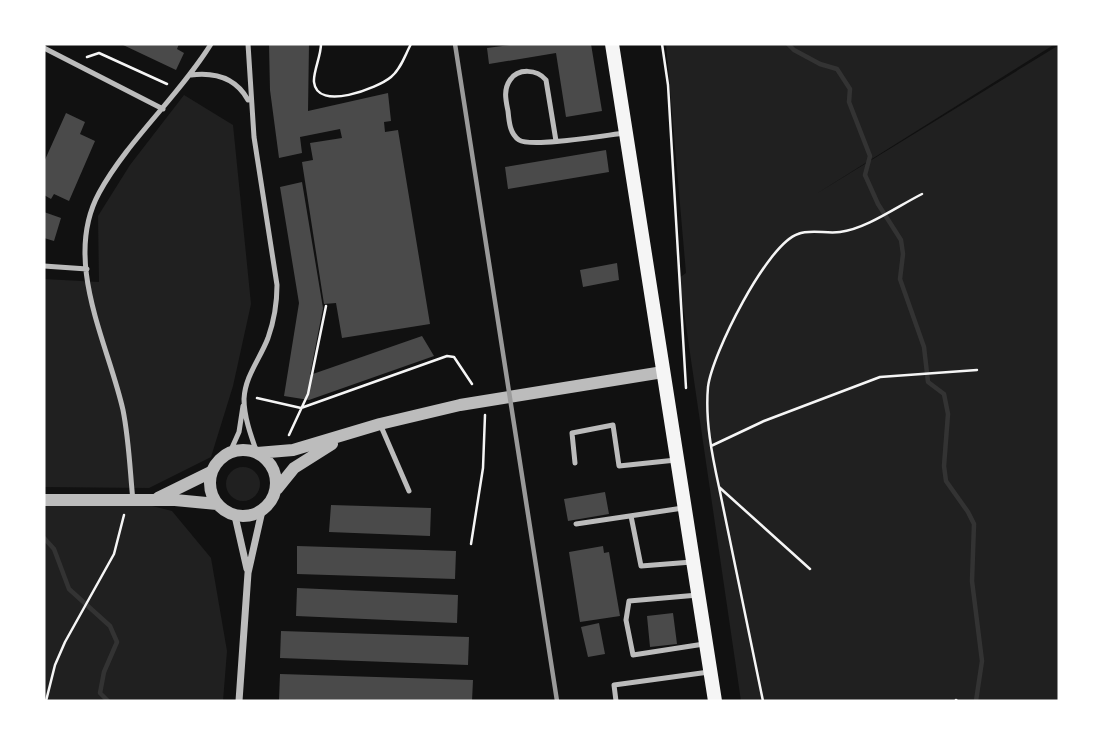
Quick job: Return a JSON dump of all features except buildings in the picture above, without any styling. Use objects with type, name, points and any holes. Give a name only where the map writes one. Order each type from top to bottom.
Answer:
[{"type":"main road","points":[[612,44],[715,701]]},
{"type":"street","points":[[257,453],[293,450],[380,424],[509,395],[663,372]]},
{"type":"street","points":[[277,489],[273,467],[266,458],[248,450],[230,452],[211,472],[211,494],[225,512],[235,516],[254,515],[262,511],[274,497],[294,468],[344,436]]},
{"type":"street","points":[[155,499],[211,472]]},
{"type":"street","points":[[44,499],[155,499],[217,504]]},
{"type":"street","points":[[239,701],[248,573],[262,511]]},
{"type":"street","points":[[235,516],[248,573]]},
{"type":"lane","points":[[133,501],[123,411],[91,304],[85,253],[88,222],[97,196],[112,171],[191,75],[211,44]]},
{"type":"lane","points":[[230,452],[239,432],[253,367],[268,338],[277,285],[250,103],[248,44]]},
{"type":"lane","points":[[44,48],[163,110]]},
{"type":"lane","points":[[556,141],[546,80],[534,71],[520,72],[513,76],[507,85],[506,94],[512,134],[521,142],[531,144],[625,133]]},
{"type":"lane","points":[[191,75],[211,74],[229,79],[241,87],[250,103]]},
{"type":"lane","points":[[44,266],[87,269]]},
{"type":"lane","points":[[244,399],[249,432],[257,453]]},
{"type":"lane","points":[[380,424],[409,491]]},
{"type":"lane","points":[[575,463],[572,433],[613,425],[619,466],[676,460]]},
{"type":"lane","points":[[576,524],[684,508]]},
{"type":"lane","points":[[631,516],[641,566],[692,562]]},
{"type":"lane","points":[[698,595],[629,601],[626,620],[633,655],[706,644]]},
{"type":"lane","points":[[616,701],[614,685],[710,671]]},
{"type":"path","points":[[321,44],[320,60],[313,83],[316,89],[331,96],[369,91],[382,83],[398,69],[411,44]]},
{"type":"path","points":[[662,44],[668,85],[686,388]]},
{"type":"path","points":[[82,59],[99,53],[171,87]]},
{"type":"path","points":[[763,701],[711,446],[708,387],[715,358],[730,324],[776,248],[797,233],[841,232],[875,219],[922,194]]},
{"type":"path","points":[[288,438],[308,394],[326,306]]},
{"type":"path","points":[[257,398],[301,408],[447,356],[454,357],[472,384]]},
{"type":"path","points":[[711,446],[764,421],[880,377],[977,370]]},
{"type":"path","points":[[471,544],[483,468],[485,415]]},
{"type":"path","points":[[719,487],[810,569]]},
{"type":"path","points":[[46,701],[55,665],[114,554],[124,515]]},
{"type":"shaded area","points":[[666,44],[1055,44],[816,194],[1059,45],[1059,701],[741,701],[679,278],[686,273]]},
{"type":"shaded area","points":[[184,95],[233,125],[251,304],[233,386],[211,457],[149,488],[44,487],[44,279],[99,282],[98,216],[130,165]]},
{"type":"shaded area","points":[[243,467],[255,472],[260,484],[255,496],[243,501],[231,496],[226,484],[231,472]]},
{"type":"shaded area","points":[[44,504],[152,506],[172,511],[211,558],[227,651],[223,701],[44,701]]},
{"type":"waterway","points":[[788,44],[820,64],[837,69],[850,89],[849,102],[870,156],[865,175],[878,204],[901,240],[903,254],[900,279],[924,347],[928,382],[944,394],[948,414],[944,466],[946,481],[974,524],[972,581],[982,661],[976,701]]},
{"type":"waterway","points":[[44,538],[54,549],[69,589],[110,626],[117,642],[104,672],[100,693],[108,701]]},
{"type":"railway","points":[[455,44],[557,701]]}]
